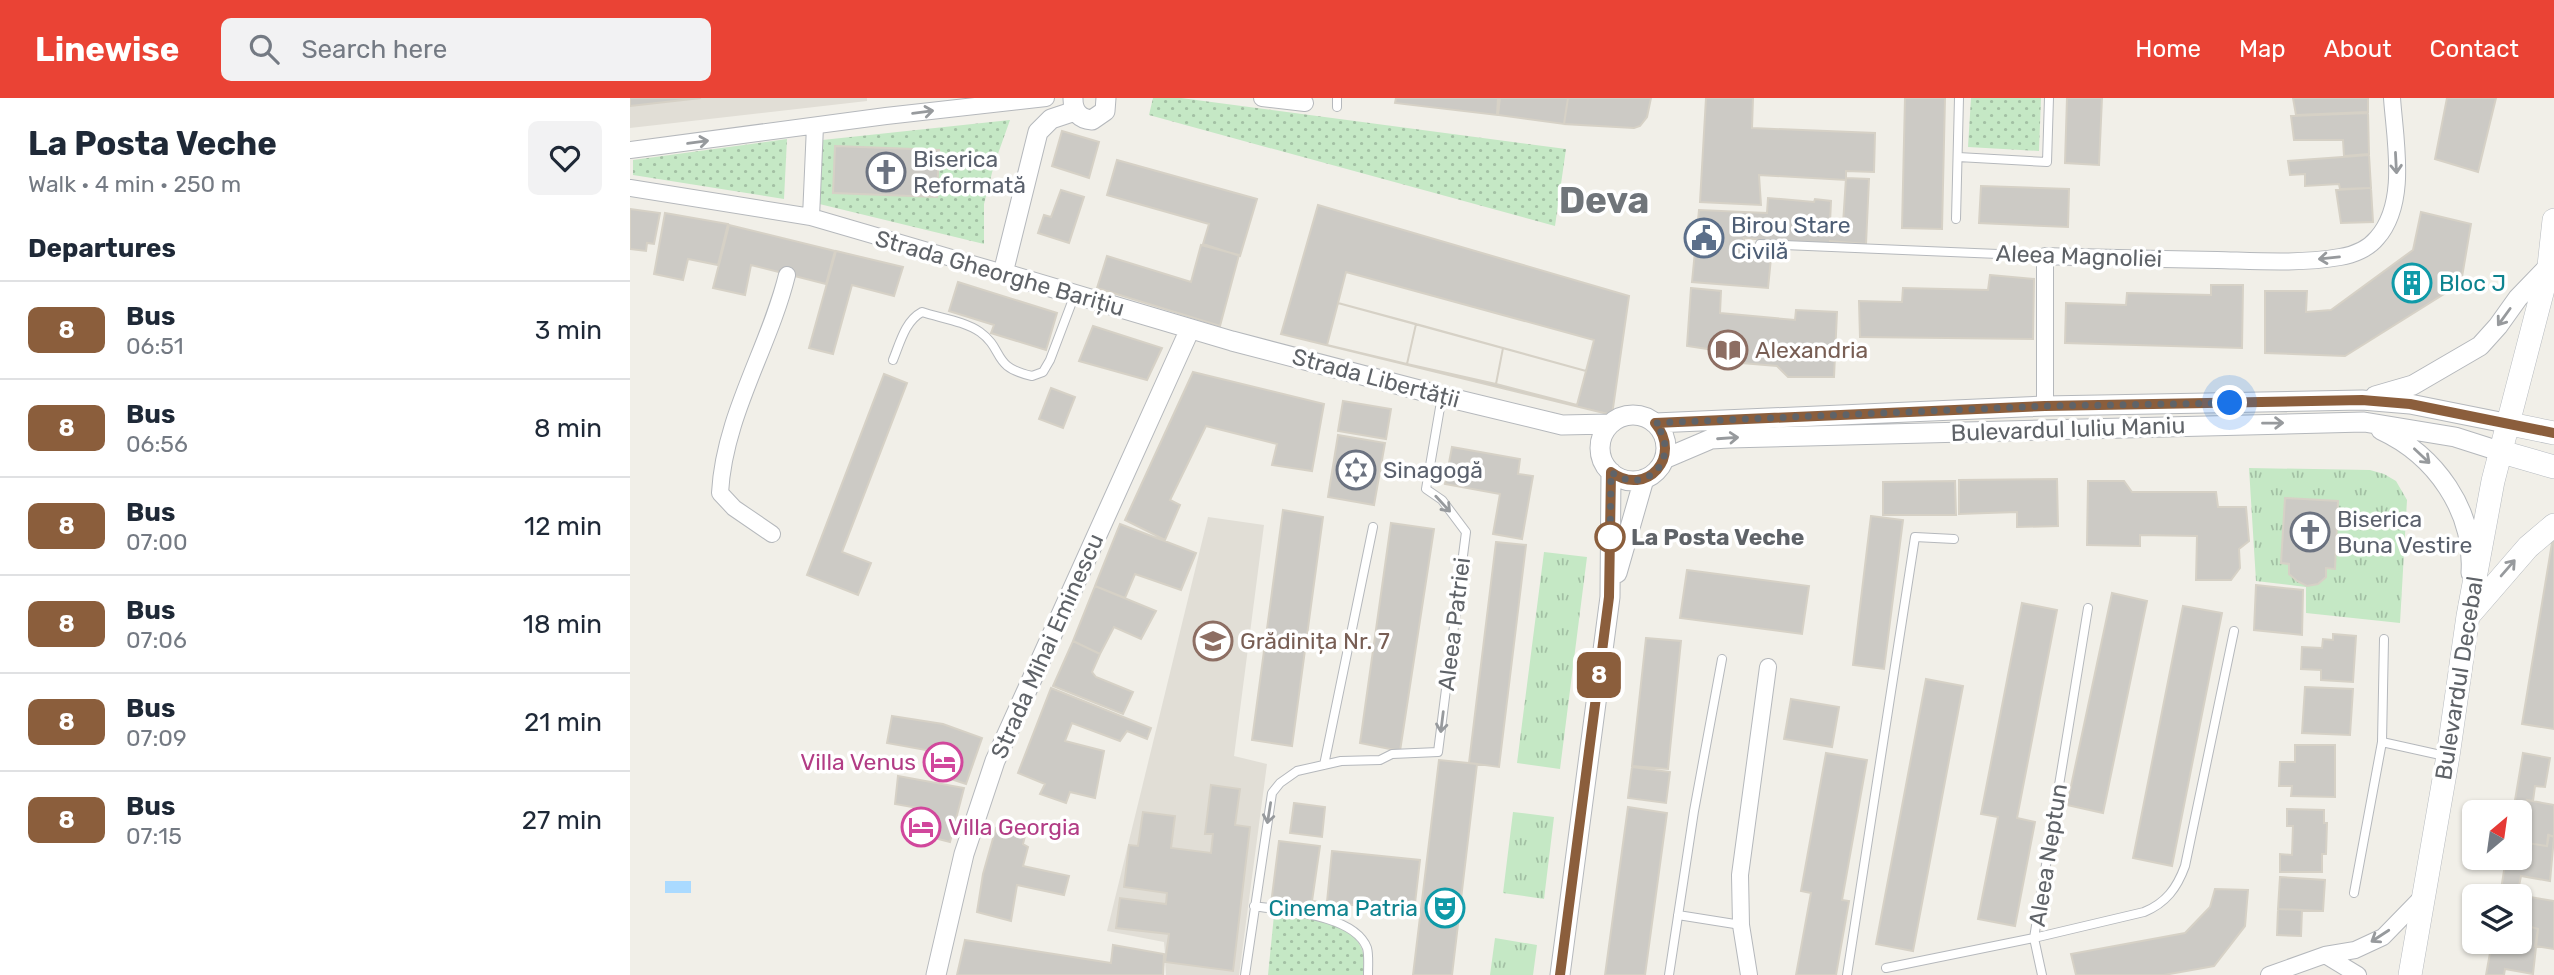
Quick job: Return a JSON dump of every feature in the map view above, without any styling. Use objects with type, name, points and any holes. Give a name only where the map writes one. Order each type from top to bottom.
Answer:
[{"type":"main road","name":"Bulevardul Decebal","points":[[2410,975],[2448,756],[2468,616],[2493,481],[2552,274],[2554,220]]},
{"type":"main road","name":"Bulevardul Iuliu Maniu","points":[[2510,424],[2554,433]]},
{"type":"main road","name":"Bulevardul Iuliu Maniu","points":[[2502,452],[2554,467]]},
{"type":"main road","points":[[2468,616],[2519,556],[2554,526]]},
{"type":"street","points":[[630,150],[1046,98]]},
{"type":"street","points":[[1003,273],[1038,132],[1051,118],[1075,105],[1087,120],[1098,118],[1105,111],[1106,98]]},
{"type":"street","points":[[1262,98],[1305,103]]},
{"type":"street","name":"Aleea Magnoliei","points":[[2045,256],[2317,260],[2343,257],[2363,250],[2378,238],[2394,209],[2397,186],[2392,98]]},
{"type":"street","points":[[811,218],[815,126]]},
{"type":"street","name":"Strada Gheorghe Barițiu","points":[[630,188],[811,218],[1190,329]]},
{"type":"street","points":[[2045,256],[2045,406]]},
{"type":"street","points":[[2362,400],[2413,385],[2480,345],[2518,298],[2552,274]]},
{"type":"street","points":[[772,534],[734,508],[720,493],[721,467],[746,389],[779,307],[787,275]]},
{"type":"street","name":"Strada Libertății","points":[[1190,329],[1562,425],[1610,424]]},
{"type":"street","name":"Strada Mihai Eminescu","points":[[936,975],[964,854],[995,761],[1190,329]]},
{"type":"street","name":"Bulevardul Iuliu Maniu","points":[[1655,423],[2045,406],[2362,400],[2410,404],[2510,424]]},
{"type":"street","points":[[1627,415],[1636,415],[1655,423],[1665,440],[1664,459],[1659,468],[1644,479],[1627,480],[1611,472],[1602,460],[1600,450],[1601,438],[1610,424],[1627,415]]},
{"type":"street","points":[[2364,422],[2405,442],[2428,460],[2459,508],[2471,564],[2468,616]]},
{"type":"street","name":"Bulevardul Iuliu Maniu","points":[[1664,459],[1711,439],[1729,438],[2364,422],[2455,438],[2502,452]]},
{"type":"street","name":"Strada Libertății","points":[[1562,425],[1600,450]]},
{"type":"street","points":[[1560,975],[1609,597],[1611,472]]},
{"type":"street","points":[[1609,597],[1644,479]]},
{"type":"street","points":[[1749,975],[1741,925],[1740,875],[1768,667]]},
{"type":"street","points":[[2269,975],[2325,956],[2355,950],[2383,937],[2423,897]]},
{"type":"street","points":[[2325,956],[2358,975]]},
{"type":"lane","points":[[1956,219],[1959,98]]},
{"type":"lane","points":[[1958,157],[2047,162],[2049,98]]},
{"type":"lane","name":"Aleea Magnoliei","points":[[1760,244],[2045,256]]},
{"type":"lane","points":[[893,360],[909,323],[922,312],[976,330],[989,342],[1008,368],[1032,376],[1043,372],[1050,360],[1075,294]]},
{"type":"lane","name":"Aleea Patriei","points":[[1245,975],[1272,793],[1280,783],[1297,771],[1341,761],[1380,760],[1392,754],[1438,752],[1466,532],[1442,500],[1426,489],[1442,396]]},
{"type":"lane","points":[[1324,765],[1373,527]]},
{"type":"lane","points":[[1847,975],[1914,537],[1954,539]]},
{"type":"lane","name":"Aleea Neptun","points":[[2088,608],[2034,938],[2151,909],[2158,906],[2179,883],[2185,866],[2234,631]]},
{"type":"lane","points":[[2354,893],[2382,742],[2384,639]]},
{"type":"lane","points":[[1669,975],[1694,811],[1722,659]]},
{"type":"lane","points":[[2382,742],[2448,756]]},
{"type":"lane","points":[[1254,906],[1334,920],[1357,934],[1367,948],[1368,975]]},
{"type":"lane","points":[[1678,915],[1741,925]]},
{"type":"lane","points":[[1886,968],[2034,938],[2042,975]]},
{"type":"shaded area","points":[[630,98],[867,98],[867,101],[630,128]]},
{"type":"shaded area","name":"Grădinița Nr. 7","points":[[1208,517],[1264,525],[1234,756],[1267,764],[1239,975],[1166,975],[1165,958],[1163,975],[957,975],[1110,963],[1113,945],[1165,954],[1164,942],[1107,931]]},
{"type":"green space","points":[[1153,98],[1181,98],[1566,149],[1555,226],[1149,115]]},
{"type":"green space","points":[[1971,98],[2041,98],[2039,151],[1968,147]]},
{"type":"green space","points":[[1010,120],[984,204],[984,244],[807,201],[813,141]]},
{"type":"green space","points":[[787,139],[784,199],[633,175],[633,160]]},
{"type":"green space","points":[[2249,468],[2370,470],[2396,481],[2407,500],[2400,623],[2306,613],[2306,587],[2256,581]]},
{"type":"green space","points":[[1544,552],[1587,557],[1560,769],[1517,763]]},
{"type":"green space","points":[[1513,812],[1554,817],[1544,899],[1503,893]]},
{"type":"green space","points":[[1274,915],[1310,919],[1345,930],[1361,947],[1364,975],[1268,975]]},
{"type":"green space","points":[[1495,938],[1537,945],[1533,975],[1490,975]]},
{"type":"water","points":[[665,881],[691,881],[691,893],[665,893]]},
{"type":"building","points":[[630,98],[701,98],[630,106]]},
{"type":"building","points":[[1396,98],[1498,98],[1497,115],[1395,103]]},
{"type":"building","points":[[1500,98],[1568,98],[1564,124],[1498,115]]},
{"type":"building","points":[[1568,98],[1651,98],[1647,117],[1640,126],[1634,128],[1564,124]]},
{"type":"building","points":[[1706,98],[1753,98],[1752,128],[1875,133],[1874,172],[1846,171],[1846,180],[1759,175],[1761,205],[1700,202]]},
{"type":"building","points":[[1905,98],[1945,98],[1942,229],[1902,228]]},
{"type":"building","points":[[2067,98],[2102,98],[2099,165],[2065,163]]},
{"type":"building","points":[[2293,98],[2368,98],[2368,112],[2296,115]]},
{"type":"building","points":[[2447,98],[2496,98],[2478,172],[2435,159]]},
{"type":"building","points":[[2368,113],[2369,154],[2344,156],[2343,140],[2294,140],[2291,116]]},
{"type":"building","points":[[1062,131],[1099,142],[1089,178],[1052,166]]},
{"type":"building","name":"Biserica Reformată","points":[[835,146],[939,150],[937,197],[833,193]]},
{"type":"building","points":[[2369,155],[2371,188],[2340,189],[2339,184],[2305,186],[2305,174],[2290,175],[2288,161]]},
{"type":"building","points":[[1117,160],[1257,199],[1240,256],[1203,244],[1209,224],[1107,195]]},
{"type":"building","points":[[1846,178],[1869,179],[1866,244],[1830,241],[1829,246],[1744,238],[1743,254],[1771,258],[1768,288],[1692,282],[1699,210],[1767,213],[1768,198],[1814,202],[1815,199],[1831,201],[1830,223],[1843,224]]},
{"type":"building","points":[[1981,186],[2069,189],[2068,227],[1979,223]]},
{"type":"building","points":[[2371,188],[2373,222],[2341,223],[2336,190]]},
{"type":"building","points":[[1061,190],[1084,197],[1069,243],[1038,233],[1044,215],[1051,217]]},
{"type":"building","points":[[1318,205],[1629,296],[1612,415],[1281,334]],"holes":[[[1346,272],[1594,340],[1586,371],[1338,303]]]},
{"type":"building","points":[[630,209],[660,213],[654,244],[647,243],[646,251],[630,249]]},
{"type":"building","name":"Bloc J","points":[[2421,212],[2471,224],[2462,277],[2452,289],[2345,356],[2265,353],[2265,291],[2307,291],[2306,312],[2331,310],[2413,250]]},
{"type":"building","points":[[665,213],[728,224],[718,265],[688,259],[683,280],[654,274]]},
{"type":"building","points":[[729,225],[835,251],[826,284],[751,265],[745,295],[713,288]]},
{"type":"building","points":[[1201,245],[1239,255],[1220,326],[1097,288],[1107,256],[1191,282]]},
{"type":"building","points":[[836,251],[903,267],[894,296],[852,285],[833,354],[809,348]]},
{"type":"building","points":[[1990,275],[2034,279],[2033,339],[1860,337],[1859,301],[1902,302],[1903,288],[1988,290]]},
{"type":"building","points":[[958,282],[1057,313],[1046,350],[991,333],[994,325],[949,311]]},
{"type":"building","points":[[2211,285],[2243,285],[2242,348],[2065,343],[2066,303],[2126,305],[2127,293],[2211,295]]},
{"type":"building","points":[[1691,288],[1721,291],[1720,313],[1795,320],[1796,310],[1837,312],[1834,377],[1788,377],[1777,366],[1718,361],[1714,350],[1687,346]]},
{"type":"building","points":[[1338,303],[1416,324],[1407,364],[1327,345]]},
{"type":"building","points":[[1416,324],[1503,348],[1496,384],[1407,364]]},
{"type":"building","points":[[1093,326],[1162,348],[1147,380],[1079,361]]},
{"type":"building","points":[[1503,348],[1586,371],[1577,405],[1496,384]]},
{"type":"building","points":[[1193,372],[1324,404],[1312,471],[1272,465],[1277,444],[1206,426],[1170,500],[1180,505],[1165,540],[1125,520]]},
{"type":"building","points":[[884,374],[907,383],[842,552],[871,563],[858,595],[807,575]]},
{"type":"building","points":[[1051,388],[1075,397],[1063,428],[1039,419]]},
{"type":"building","points":[[1343,401],[1391,409],[1386,439],[1338,431]]},
{"type":"building","name":"Sinagogă","points":[[1338,435],[1385,443],[1374,505],[1328,497]]},
{"type":"building","points":[[1452,447],[1520,459],[1518,474],[1533,476],[1522,539],[1493,534],[1500,494],[1445,484]]},
{"type":"building","points":[[2057,479],[2058,526],[2017,527],[2017,512],[1959,514],[1959,480]]},
{"type":"building","points":[[1955,481],[1956,515],[1883,515],[1883,482]]},
{"type":"building","points":[[2088,481],[2124,481],[2132,492],[2216,492],[2218,507],[2246,507],[2249,541],[2239,549],[2240,568],[2231,580],[2196,580],[2197,536],[2140,535],[2140,546],[2087,545]]},
{"type":"building","name":"Biserica Buna Vestire","points":[[2285,498],[2338,501],[2335,569],[2326,568],[2326,577],[2318,584],[2307,586],[2297,581],[2289,574],[2289,564],[2281,563]]},
{"type":"building","points":[[1283,510],[1323,517],[1292,746],[1252,740]]},
{"type":"building","points":[[1871,516],[1903,520],[1884,669],[1853,665]]},
{"type":"building","points":[[1391,523],[1434,529],[1400,751],[1360,743]]},
{"type":"building","points":[[1120,524],[1196,553],[1181,590],[1135,574],[1125,598],[1095,586]]},
{"type":"building","points":[[2554,531],[2554,729],[2522,724]]},
{"type":"building","points":[[1496,542],[1526,545],[1499,767],[1469,763]]},
{"type":"building","points":[[1687,570],[1809,586],[1802,634],[1680,618]]},
{"type":"building","points":[[2256,585],[2303,590],[2302,635],[2254,630]]},
{"type":"building","points":[[1095,586],[1156,611],[1141,639],[1114,627],[1100,654],[1073,641]]},
{"type":"building","points":[[2112,593],[2147,601],[2103,813],[2067,805]]},
{"type":"building","points":[[2022,603],[2057,610],[2017,818],[2035,822],[2015,926],[1978,919],[1998,817],[1981,814]]},
{"type":"building","points":[[2183,606],[2222,613],[2172,866],[2133,858]]},
{"type":"building","points":[[2333,634],[2356,636],[2353,682],[2321,680],[2321,670],[2301,669],[2302,647],[2322,648],[2323,639],[2333,640]]},
{"type":"building","points":[[1646,638],[1681,641],[1668,769],[1632,766]]},
{"type":"building","points":[[1073,641],[1100,654],[1092,672],[1096,677],[1133,692],[1123,714],[1053,686]]},
{"type":"building","points":[[1926,679],[1963,686],[1913,951],[1876,944]]},
{"type":"building","points":[[2305,687],[2353,689],[2350,735],[2302,733]]},
{"type":"building","points":[[1051,688],[1151,728],[1147,739],[1127,731],[1120,741],[1072,723],[1065,741],[1104,751],[1095,798],[1070,792],[1066,803],[1040,794],[1045,784],[1018,773]]},
{"type":"building","points":[[1791,699],[1839,707],[1832,747],[1784,739]]},
{"type":"building","points":[[892,716],[943,724],[982,738],[966,784],[930,772],[937,752],[887,743]]},
{"type":"building","points":[[2295,745],[2335,745],[2335,797],[2291,796],[2292,786],[2279,786],[2280,762],[2295,762]]},
{"type":"building","points":[[1826,753],[1867,760],[1842,900],[1849,901],[1836,975],[1796,975],[1811,893],[1801,891]]},
{"type":"building","points":[[2523,753],[2550,758],[2545,787],[2535,786],[2533,801],[2515,800]]},
{"type":"building","points":[[1439,760],[1477,764],[1452,975],[1413,975]]},
{"type":"building","points":[[1632,767],[1670,772],[1666,803],[1628,798]]},
{"type":"building","points":[[898,776],[964,788],[950,842],[923,835],[929,810],[895,804]]},
{"type":"building","points":[[1211,785],[1240,789],[1235,825],[1250,827],[1233,971],[1165,962],[1169,934],[1116,928],[1120,898],[1166,904],[1167,893],[1124,887],[1129,845],[1138,846],[1143,812],[1175,816],[1171,848],[1211,853],[1213,834],[1205,834]]},
{"type":"building","points":[[2532,801],[2554,805],[2554,836],[2548,835],[2547,846],[2532,844]]},
{"type":"building","points":[[1294,803],[1325,807],[1322,837],[1290,833]]},
{"type":"building","points":[[1628,807],[1667,813],[1645,975],[1605,975]]},
{"type":"building","points":[[2287,809],[2324,810],[2324,823],[2327,823],[2326,854],[2322,854],[2322,872],[2280,872],[2280,854],[2292,855],[2293,826],[2287,826]]},
{"type":"building","points":[[996,828],[1025,836],[1023,844],[1028,847],[1023,866],[1069,876],[1064,895],[1017,885],[1011,921],[977,912],[983,874]]},
{"type":"building","points":[[2549,835],[2554,837],[2550,881],[2521,876],[2519,884],[2502,884],[2504,870],[2532,870],[2532,844],[2547,846]]},
{"type":"building","points":[[1279,841],[1320,846],[1312,901],[1327,903],[1326,911],[1271,904]]},
{"type":"building","points":[[1332,851],[1420,860],[1414,912],[1327,902]]},
{"type":"building","points":[[2280,877],[2325,880],[2323,911],[2278,909]]},
{"type":"building","points":[[2215,889],[2248,890],[2245,926],[2214,966],[2164,975],[2076,975],[2071,954],[2185,933],[2210,907]]},
{"type":"building","points":[[2532,897],[2554,901],[2554,949],[2535,946],[2538,929],[2532,927]]},
{"type":"building","points":[[2278,909],[2302,910],[2301,936],[2277,935]]},
{"type":"building","points":[[2532,927],[2538,929],[2533,974],[2505,969],[2504,975],[2486,975],[2490,954],[2532,954]]},
{"type":"building","points":[[965,940],[1111,963],[1113,945],[1164,954],[1163,975],[957,975]]},
{"type":"bus line","name":"8","points":[[1560,975],[1609,597],[1611,472],[1627,480],[1639,480],[1659,468],[1666,450],[1661,430],[1655,423],[2045,406],[2362,400],[2410,404],[2554,433]]},
{"type":"place","name":"Biserica Reformată","points":[[886,172]]},
{"type":"place","name":"Birou Stare Civilă","points":[[1704,238]]},
{"type":"place","name":"Bloc J","points":[[2412,283]]},
{"type":"place","name":"Alexandria","points":[[1728,350]]},
{"type":"place","name":"Sinagogă","points":[[1356,470]]},
{"type":"place","name":"Biserica Buna Vestire","points":[[2310,532]]},
{"type":"place","name":"La Posta Veche","points":[[1610,537]]},
{"type":"place","name":"Grădinița Nr. 7","points":[[1213,641]]},
{"type":"place","name":"Villa Venus","points":[[943,762]]},
{"type":"place","name":"Villa Georgia","points":[[921,827]]},
{"type":"place","name":"Cinema Patria","points":[[1445,908]]},
{"type":"district","name":"Deva","points":[[1604,200]]},
{"type":"route","points":[[1610,537],[1610,547],[1611,472],[1627,480],[1639,480],[1659,468],[1666,450],[1661,430],[1655,423],[2045,406],[2230,403]]}]
